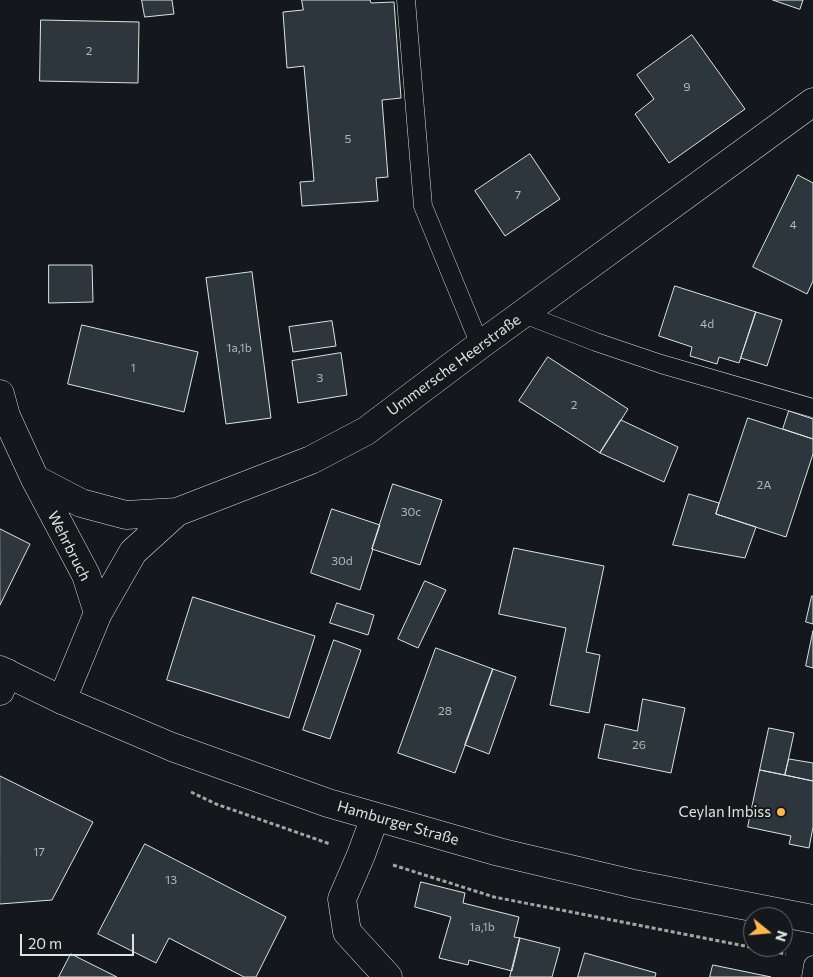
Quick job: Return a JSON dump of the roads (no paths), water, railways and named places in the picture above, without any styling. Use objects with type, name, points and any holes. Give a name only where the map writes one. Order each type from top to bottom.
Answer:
[{"type":"street","name":"Ummersche Heerstraße","points":[[98,613],[133,552],[177,512],[311,460],[366,430],[813,102]]},
{"type":"street","name":"Wehrbruch","points":[[0,394],[6,416],[34,479],[86,575],[98,613]]},
{"type":"street","points":[[34,479],[81,503],[126,515],[177,512]]},
{"type":"street","points":[[62,700],[98,613]]},
{"type":"street","name":"Hamburger Straße","points":[[2,678],[62,700],[172,748],[328,803],[499,852],[634,884],[813,918]]},
{"type":"street","points":[[375,816],[342,899],[347,932],[388,977]]},
{"type":"lane","points":[[406,0],[423,206],[480,345]]},
{"type":"lane","points":[[524,314],[596,342],[661,364],[813,408]]},
{"type":"lane","points":[[811,977],[813,965]]},
{"type":"place","name":"Ceylan Imbiss","points":[[781,812]]}]
